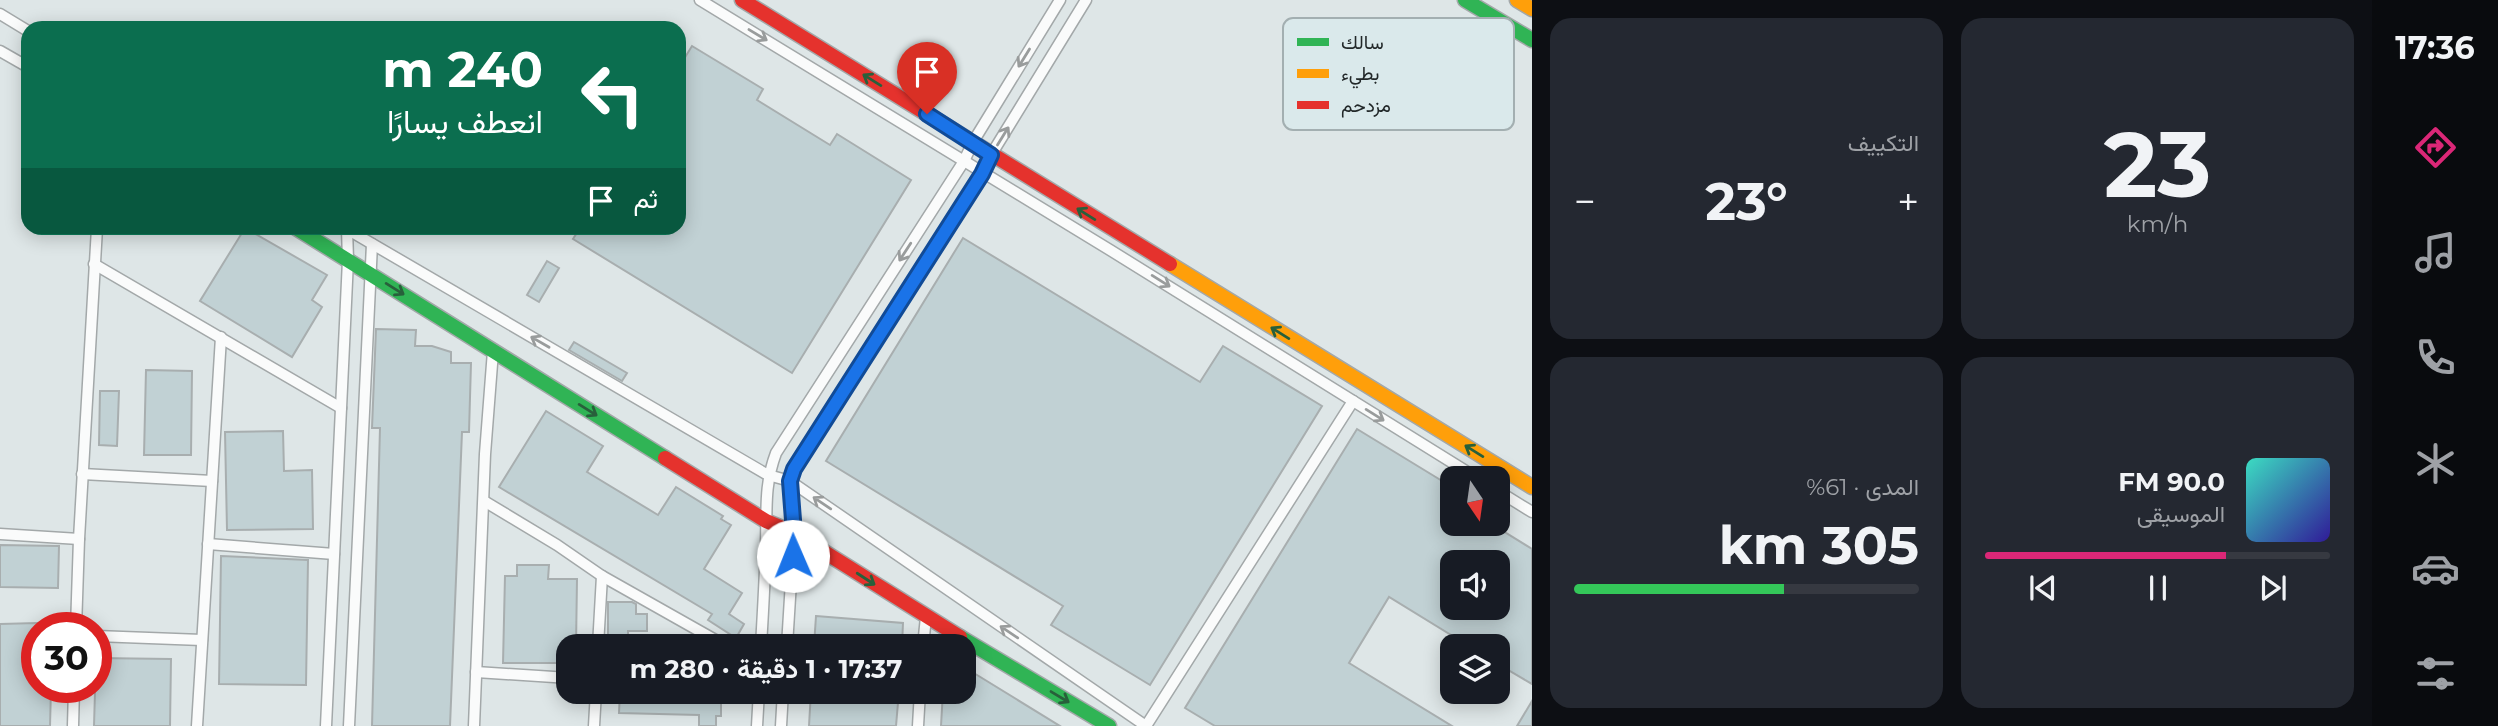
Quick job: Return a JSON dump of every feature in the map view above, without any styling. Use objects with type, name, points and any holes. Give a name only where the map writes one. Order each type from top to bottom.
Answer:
[{"type":"main road","points":[[742,0],[1532,487]]},
{"type":"main road","points":[[1465,0],[1495,18]]},
{"type":"main road","points":[[1517,0],[1532,9]]},
{"type":"main road","points":[[1514,29],[1532,40]]},
{"type":"main road","points":[[307,235],[766,521],[794,533],[926,617],[1109,726]]},
{"type":"street","points":[[699,0],[1458,466]]},
{"type":"street","points":[[761,634],[768,475],[776,453],[964,161],[1060,0]]},
{"type":"street","points":[[787,634],[794,533],[790,481],[794,469],[982,174],[1086,0]]},
{"type":"street","points":[[0,14],[21,28]]},
{"type":"street","points":[[0,51],[21,63]]},
{"type":"street","points":[[77,612],[96,235]]},
{"type":"street","points":[[326,726],[348,260],[346,235]]},
{"type":"street","points":[[357,235],[768,475],[790,481],[1146,726],[1353,401]]},
{"type":"street","points":[[349,726],[372,244]]},
{"type":"street","points":[[94,264],[341,408]]},
{"type":"street","points":[[197,726],[220,337]]},
{"type":"street","points":[[474,726],[485,454],[493,351]]},
{"type":"street","points":[[82,474],[212,481]]},
{"type":"street","points":[[1510,498],[1532,512]]},
{"type":"street","points":[[484,501],[602,576],[705,634]]},
{"type":"street","points":[[0,534],[79,539]]},
{"type":"street","points":[[208,544],[334,554]]},
{"type":"street","points":[[599,634],[602,576]]},
{"type":"street","points":[[924,634],[926,617]]},
{"type":"street","points":[[112,637],[202,640]]},
{"type":"street","points":[[476,672],[556,677]]},
{"type":"street","points":[[73,726],[74,703]]},
{"type":"street","points":[[594,726],[595,704]]},
{"type":"street","points":[[757,726],[758,704]]},
{"type":"street","points":[[781,726],[782,704]]},
{"type":"street","points":[[918,726],[919,704]]},
{"type":"building","points":[[692,46],[763,89],[757,100],[830,145],[837,134],[911,180],[792,373],[573,239],[576,235],[686,235],[686,56]]},
{"type":"building","points":[[241,235],[257,235],[327,275],[312,300],[322,307],[292,357],[200,301]]},
{"type":"building","points":[[963,238],[1200,382],[1223,346],[1322,406],[1150,685],[1051,625],[1063,606],[826,461]]},
{"type":"building","points":[[547,261],[559,268],[539,302],[527,295]]},
{"type":"building","points":[[376,329],[416,330],[415,346],[432,346],[451,352],[451,363],[471,363],[469,432],[462,432],[450,726],[372,726],[380,428],[372,428]]},
{"type":"building","points":[[574,342],[627,373],[622,381],[569,350]]},
{"type":"building","points":[[146,370],[192,371],[191,455],[144,455]]},
{"type":"building","points":[[100,391],[119,391],[117,446],[99,445]]},
{"type":"building","points":[[546,411],[603,446],[587,472],[658,515],[676,487],[723,516],[721,519],[731,525],[704,569],[742,593],[729,614],[744,624],[738,634],[730,634],[708,620],[712,614],[499,487]]},
{"type":"building","points":[[1357,429],[1440,480],[1440,536],[1510,535],[1532,549],[1532,684],[1510,671],[1510,634],[1449,634],[1389,597],[1349,663],[1452,726],[1215,726],[1185,708]]},
{"type":"building","points":[[283,431],[284,471],[312,470],[313,529],[227,530],[225,432]]},
{"type":"building","points":[[0,545],[59,546],[58,588],[0,587]]},
{"type":"building","points":[[221,556],[308,560],[306,685],[219,684]]},
{"type":"building","points":[[517,565],[549,565],[548,579],[577,579],[576,634],[556,634],[556,663],[503,663],[505,576],[517,576]]},
{"type":"building","points":[[608,602],[632,602],[636,604],[636,614],[647,614],[647,631],[608,634]]},
{"type":"building","points":[[816,616],[903,623],[903,634],[815,634]]},
{"type":"building","points":[[21,623],[21,703],[51,703],[50,726],[0,726],[0,624]]},
{"type":"building","points":[[112,658],[171,659],[170,726],[94,726],[95,703],[112,703]]},
{"type":"building","points":[[976,674],[1060,726],[941,726],[942,704],[976,704]]},
{"type":"building","points":[[1532,701],[1532,726],[1517,726]]},
{"type":"building","points":[[619,704],[721,704],[721,716],[716,716],[716,726],[699,726],[699,715],[619,713]]},
{"type":"building","points":[[810,704],[898,704],[896,726],[809,726]]},
{"type":"traffic: fast","points":[[1465,0],[1495,18]]},
{"type":"traffic: fast","points":[[1514,29],[1532,40]]},
{"type":"traffic: fast","points":[[307,235],[665,458]]},
{"type":"traffic: fast","points":[[976,647],[1109,726]]},
{"type":"traffic: slow","points":[[1517,0],[1532,9]]},
{"type":"traffic: slow","points":[[1170,264],[1532,487]]},
{"type":"traffic: jam","points":[[742,0],[1170,264]]},
{"type":"traffic: jam","points":[[665,458],[766,521],[794,533],[955,634]]},
{"type":"route","points":[[793,556],[790,481],[794,469],[982,174],[991,155],[927,114]]}]
